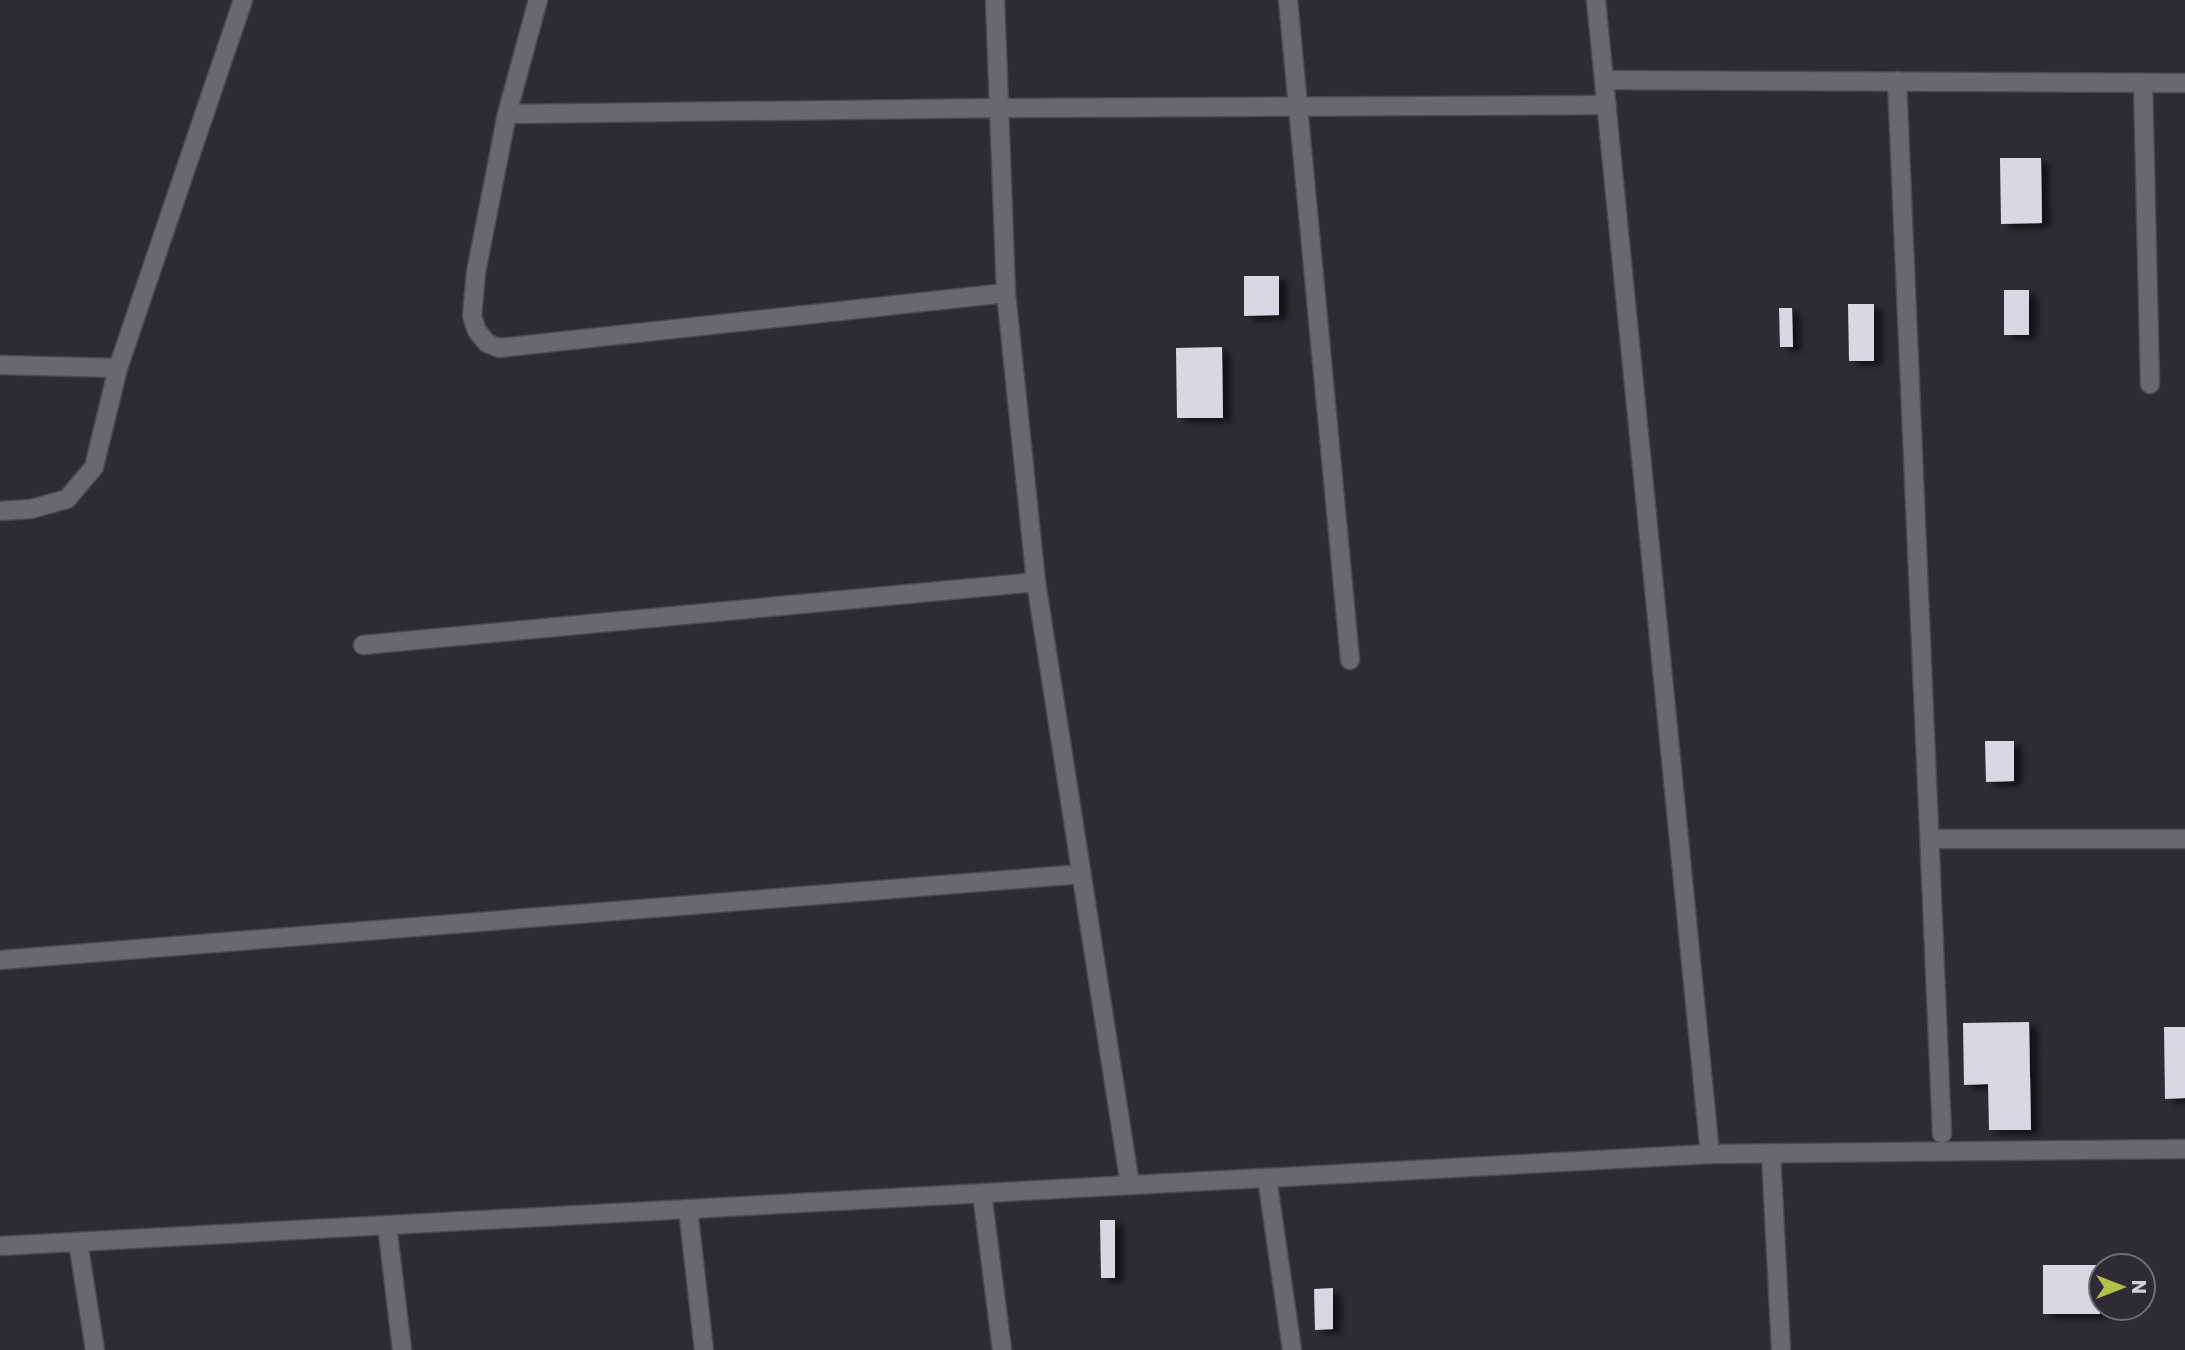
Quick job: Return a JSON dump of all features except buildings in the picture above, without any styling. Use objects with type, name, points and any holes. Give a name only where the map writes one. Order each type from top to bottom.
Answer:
[{"type":"street","points":[[0,511],[31,509],[67,499],[94,467],[118,369],[243,0]]},
{"type":"street","points":[[538,0],[506,114],[476,272],[472,316],[477,331],[487,342],[499,348],[1006,293]]},
{"type":"street","points":[[995,0],[1006,293],[1035,582],[1130,1185]]},
{"type":"street","points":[[1288,0],[1350,660]]},
{"type":"street","points":[[1596,0],[1710,1154]]},
{"type":"street","points":[[1604,80],[2185,83]]},
{"type":"street","points":[[1897,81],[1942,1134]]},
{"type":"street","points":[[2143,83],[2150,384]]},
{"type":"street","points":[[506,114],[1607,105]]},
{"type":"street","points":[[0,365],[118,369]]},
{"type":"street","points":[[363,645],[1035,582]]},
{"type":"street","points":[[1930,839],[2185,839]]},
{"type":"street","points":[[0,960],[1081,874]]},
{"type":"street","points":[[0,1246],[1710,1154],[2185,1149]]},
{"type":"street","points":[[1771,1153],[1781,1350]]},
{"type":"street","points":[[1267,1178],[1292,1350]]},
{"type":"street","points":[[982,1193],[1002,1350]]},
{"type":"street","points":[[688,1209],[704,1350]]},
{"type":"street","points":[[387,1225],[402,1350]]},
{"type":"street","points":[[78,1242],[95,1350]]}]
